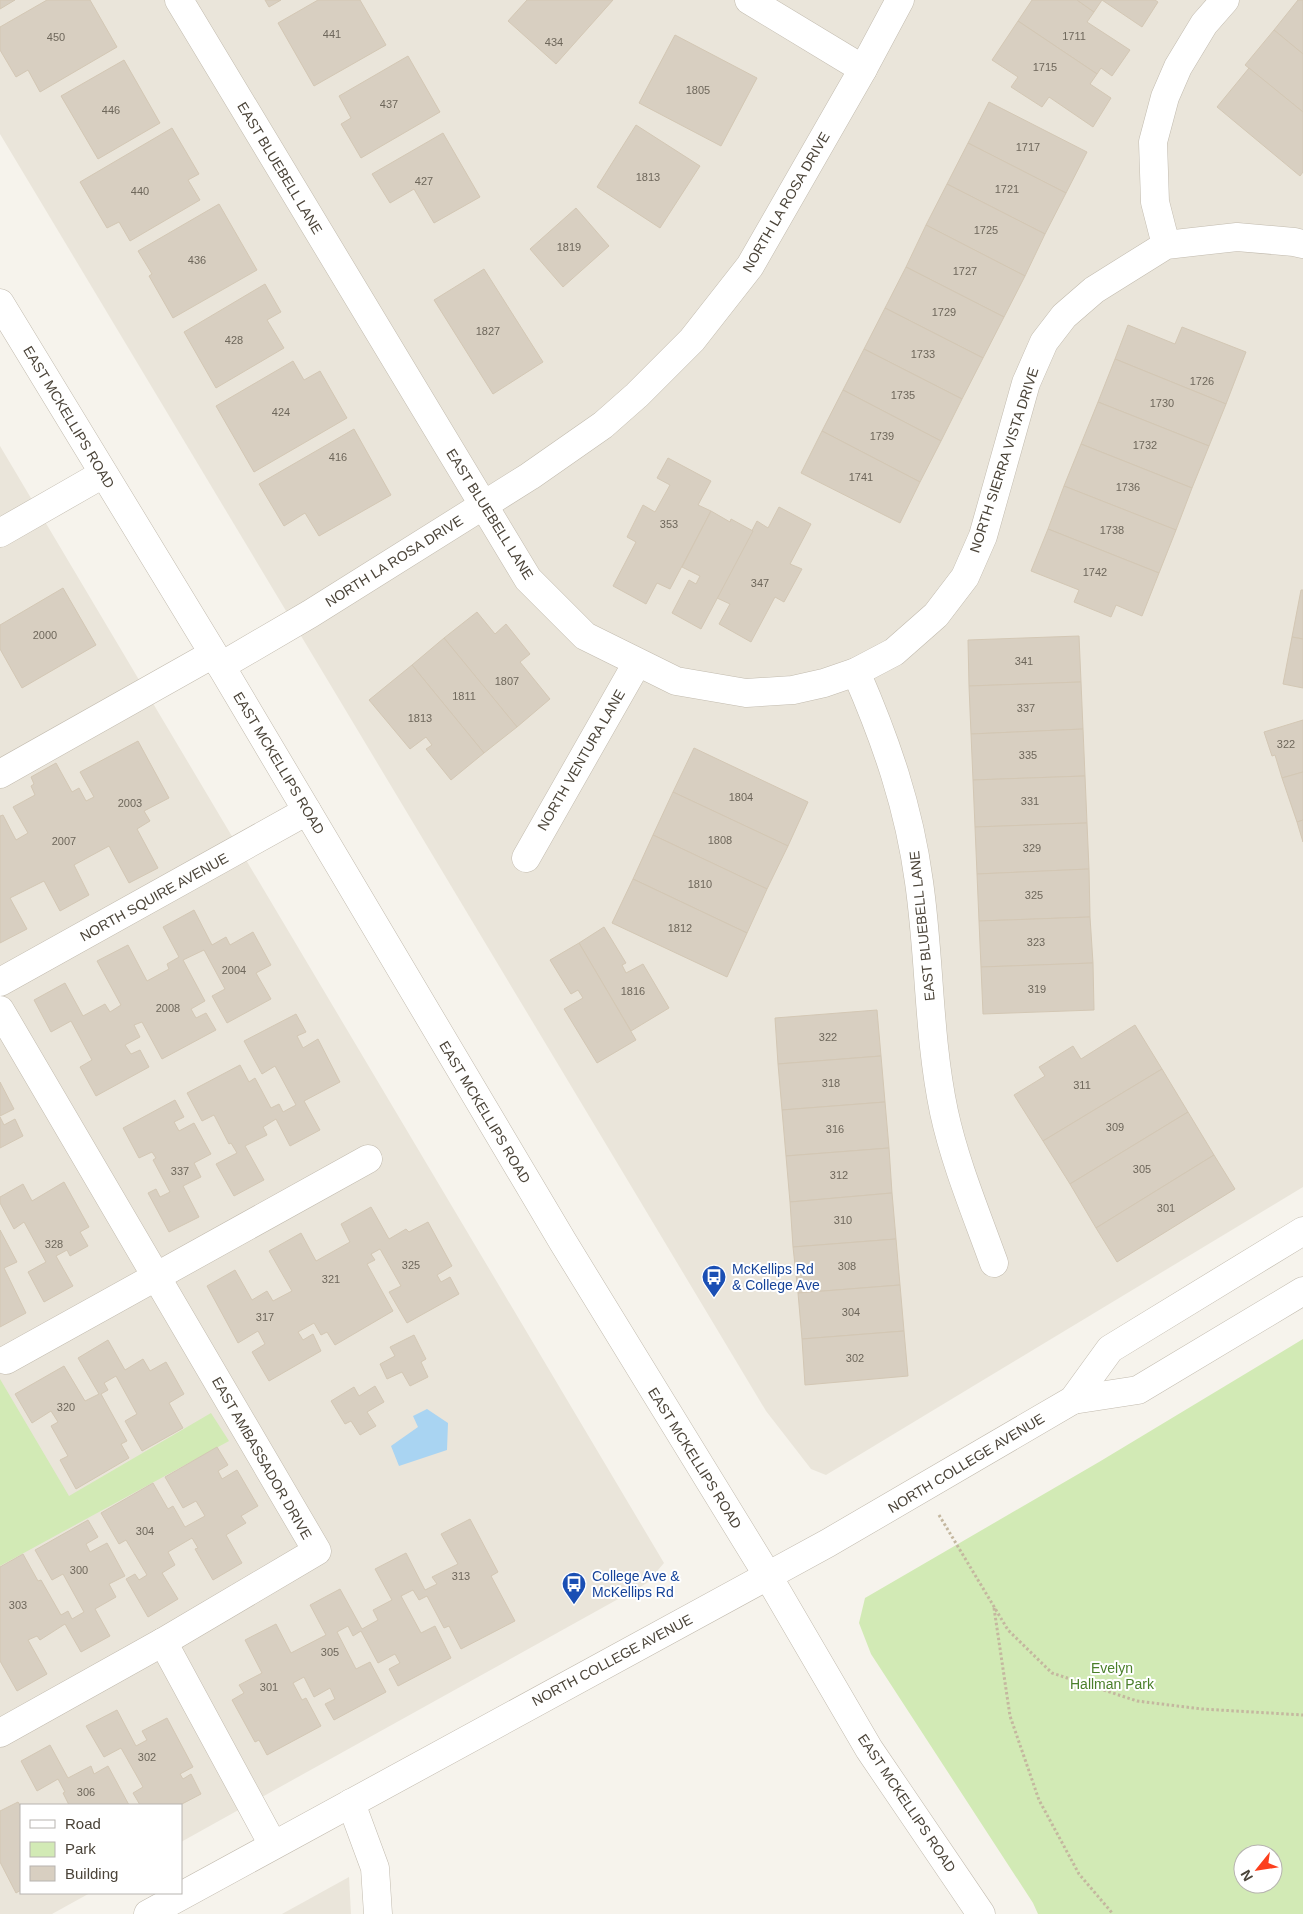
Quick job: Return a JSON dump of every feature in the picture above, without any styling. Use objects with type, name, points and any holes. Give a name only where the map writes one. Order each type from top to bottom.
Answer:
[{"type":"street","name":"EAST BLUEBELL LANE","points":[[179,0],[528,578],[555,608],[585,636],[676,682],[746,693],[793,690],[824,683],[856,672],[878,723],[906,807],[920,882],[934,1043],[944,1112],[962,1177],[994,1263]]},
{"type":"street","points":[[749,0],[863,68]]},
{"type":"street","name":"NORTH LA ROSA DRIVE","points":[[0,774],[217,660],[310,614],[530,476],[603,425],[692,340],[750,266],[900,0]]},
{"type":"street","points":[[1166,245],[1155,202],[1153,142],[1165,97],[1178,67],[1204,24],[1225,0]]},
{"type":"street","name":"NORTH SIERRA VISTA DRIVE","points":[[856,672],[894,652],[908,640],[936,615],[965,577],[983,536],[1026,383],[1044,342],[1064,316],[1094,290],[1166,245],[1237,237],[1303,244]]},
{"type":"street","name":"EAST MCKELLIPS ROAD","points":[[0,303],[217,660],[562,1242],[768,1576],[869,1748],[981,1914]]},
{"type":"street","points":[[0,533],[103,474]]},
{"type":"street","name":"NORTH VENTURA LANE","points":[[526,858],[637,663]]},
{"type":"street","name":"NORTH SQUIRE AVENUE","points":[[0,982],[306,810]]},
{"type":"street","name":"EAST AMBASSADOR DRIVE","points":[[0,1010],[317,1551],[163,1642]]},
{"type":"street","points":[[6,1360],[368,1159]]},
{"type":"street","name":"NORTH COLLEGE AVENUE","points":[[1073,1400],[1110,1349],[1303,1231]]},
{"type":"street","name":"NORTH COLLEGE AVENUE","points":[[148,1914],[768,1576],[924,1488],[1073,1400],[1138,1390],[1303,1291]]},
{"type":"street","points":[[0,1732],[163,1642],[273,1846]]},
{"type":"street","points":[[350,1803],[375,1868],[378,1914]]},
{"type":"path","points":[[924,1488],[950,1537],[1008,1630],[1052,1673],[1137,1701],[1202,1709],[1303,1715]]},
{"type":"path","points":[[994,1606],[1010,1716],[1039,1800],[1079,1874],[1113,1914]]},
{"type":"shaded area","points":[[0,0],[1303,0],[1303,1187],[826,1475],[811,1469],[766,1411],[0,134]]},
{"type":"shaded area","points":[[0,446],[664,1563],[647,1583],[182,1841],[182,1804],[20,1804],[20,1894],[88,1894],[52,1914],[0,1914]]},
{"type":"shaded area","points":[[349,1877],[351,1914],[282,1914]]},
{"type":"green space","name":"Evelyn Hallman Park","points":[[1303,1339],[1303,1914],[1038,1914],[1033,1903],[871,1654],[859,1623],[865,1598],[1099,1462]]},
{"type":"green space","points":[[0,1379],[69,1496],[211,1413],[229,1441],[0,1566]]},
{"type":"water","points":[[427,1409],[448,1423],[447,1450],[399,1466],[391,1446],[418,1427],[413,1416]]},
{"type":"building","points":[[0,0],[15,0],[0,9]]},
{"type":"building","points":[[47,0],[90,0],[117,47],[40,92],[28,70],[16,77],[0,50],[0,27]]},
{"type":"building","points":[[265,0],[281,0],[269,7]]},
{"type":"building","points":[[318,0],[360,0],[386,45],[314,86],[278,23]]},
{"type":"building","points":[[527,0],[613,0],[556,64],[508,21]]},
{"type":"building","points":[[1032,0],[1077,0],[1094,12],[1087,22],[1130,50],[1112,76],[1101,68],[1097,74],[1018,21]]},
{"type":"building","points":[[1077,0],[1102,0],[1094,12]]},
{"type":"building","points":[[1102,0],[1155,0],[1158,2],[1142,27]]},
{"type":"building","points":[[1298,0],[1303,0],[1303,54],[1274,30]]},
{"type":"building","points":[[1018,21],[1097,74],[1090,84],[1111,98],[1093,127],[1049,97],[1042,107],[1011,87],[1018,77],[992,60]]},
{"type":"building","points":[[1274,30],[1303,54],[1303,112],[1245,65]]},
{"type":"building","points":[[675,35],[757,78],[721,146],[639,103]]},
{"type":"building","points":[[408,56],[440,112],[361,158],[341,124],[351,118],[339,96]]},
{"type":"building","points":[[124,60],[160,123],[98,159],[61,96]]},
{"type":"building","points":[[1249,68],[1303,112],[1303,172],[1300,176],[1217,107]]},
{"type":"building","points":[[989,102],[1087,152],[1066,193],[968,143]]},
{"type":"building","points":[[636,125],[700,166],[660,228],[597,187]]},
{"type":"building","points":[[172,128],[199,174],[188,180],[200,200],[130,241],[119,222],[107,228],[80,182]]},
{"type":"building","points":[[443,133],[480,197],[434,223],[414,189],[390,203],[372,174]]},
{"type":"building","points":[[968,143],[1066,193],[1045,234],[947,184]]},
{"type":"building","points":[[947,184],[1045,234],[1025,276],[926,225]]},
{"type":"building","points":[[219,204],[257,270],[173,318],[149,276],[152,274],[138,251]]},
{"type":"building","points":[[576,208],[609,246],[563,287],[530,249]]},
{"type":"building","points":[[926,225],[1025,276],[1004,317],[906,267]]},
{"type":"building","points":[[906,267],[1004,317],[983,358],[885,308]]},
{"type":"building","points":[[484,269],[543,362],[493,394],[434,300]]},
{"type":"building","points":[[265,284],[281,312],[267,320],[284,348],[216,388],[184,332]]},
{"type":"building","points":[[885,308],[983,358],[962,399],[864,349]]},
{"type":"building","points":[[1128,325],[1175,344],[1182,327],[1246,352],[1226,404],[1115,359]]},
{"type":"building","points":[[864,349],[962,399],[941,441],[843,390]]},
{"type":"building","points":[[1115,359],[1226,404],[1209,446],[1098,402]]},
{"type":"building","points":[[293,361],[304,380],[320,371],[347,418],[254,472],[216,406]]},
{"type":"building","points":[[843,390],[941,441],[920,482],[822,431]]},
{"type":"building","points":[[1098,402],[1209,446],[1192,488],[1081,444]]},
{"type":"building","points":[[354,429],[391,495],[319,536],[305,513],[284,526],[259,484]]},
{"type":"building","points":[[822,431],[920,482],[900,523],[801,473]]},
{"type":"building","points":[[1081,444],[1192,488],[1176,530],[1064,486]]},
{"type":"building","points":[[668,458],[711,481],[698,505],[711,511],[670,589],[657,583],[646,604],[613,586],[636,542],[627,537],[643,505],[655,512],[670,485],[657,478]]},
{"type":"building","points":[[1064,486],[1176,530],[1159,573],[1048,529]]},
{"type":"building","points":[[779,507],[811,524],[790,564],[802,569],[784,602],[775,597],[751,642],[719,624],[730,604],[717,598],[757,521],[768,528]]},
{"type":"building","points":[[711,511],[730,522],[731,519],[753,531],[701,629],[672,613],[689,580],[696,584],[700,576],[682,567]]},
{"type":"building","points":[[1048,529],[1159,573],[1142,616],[1116,605],[1111,617],[1074,602],[1079,590],[1031,571]]},
{"type":"building","points":[[63,588],[96,645],[22,688],[0,649],[0,625]]},
{"type":"building","points":[[1301,590],[1303,590],[1303,639],[1292,637]]},
{"type":"building","points":[[477,612],[495,634],[506,624],[530,654],[520,662],[550,699],[517,727],[444,638]]},
{"type":"building","points":[[1079,636],[1081,682],[969,686],[968,640]]},
{"type":"building","points":[[1292,637],[1303,639],[1303,688],[1283,684]]},
{"type":"building","points":[[444,638],[517,727],[484,753],[412,665]]},
{"type":"building","points":[[412,665],[484,753],[451,780],[426,749],[432,745],[426,737],[410,749],[369,700]]},
{"type":"building","points":[[1081,682],[1083,729],[971,734],[969,686]]},
{"type":"building","points":[[1303,720],[1303,772],[1282,778],[1275,755],[1272,756],[1264,732]]},
{"type":"building","points":[[1083,729],[1085,776],[973,780],[971,734]]},
{"type":"building","points":[[138,741],[169,798],[144,811],[150,821],[137,829],[158,868],[129,883],[109,846],[74,865],[89,895],[60,911],[44,881],[10,898],[27,929],[0,943],[0,816],[3,815],[16,840],[28,833],[13,807],[35,795],[31,786],[34,784],[31,777],[56,763],[72,792],[79,788],[86,801],[94,797],[80,772]]},
{"type":"building","points":[[694,748],[808,802],[788,846],[673,792]]},
{"type":"building","points":[[1303,772],[1303,820],[1297,822],[1282,778]]},
{"type":"building","points":[[1085,776],[1087,823],[975,827],[973,780]]},
{"type":"building","points":[[673,792],[788,846],[767,889],[653,835]]},
{"type":"building","points":[[1303,820],[1303,842],[1297,822]]},
{"type":"building","points":[[1087,823],[1089,869],[977,874],[975,827]]},
{"type":"building","points":[[653,835],[767,889],[747,933],[633,879]]},
{"type":"building","points":[[1089,869],[1090,917],[979,921],[977,874]]},
{"type":"building","points":[[633,879],[747,933],[727,977],[612,923]]},
{"type":"building","points":[[194,910],[212,945],[226,937],[230,945],[253,932],[271,965],[256,973],[271,999],[227,1023],[212,996],[225,989],[204,950],[183,960],[205,1001],[191,1009],[196,1018],[206,1013],[216,1030],[162,1059],[142,1022],[134,1025],[140,1037],[125,1045],[131,1054],[140,1050],[149,1067],[96,1096],[80,1067],[92,1060],[71,1021],[51,1032],[34,1000],[65,983],[83,1016],[105,1004],[110,1012],[121,1005],[97,961],[128,945],[147,981],[169,969],[167,964],[179,957],[163,927]]},
{"type":"building","points":[[1090,917],[1093,963],[981,967],[979,921]]},
{"type":"building","points":[[604,927],[626,963],[622,965],[626,973],[643,964],[669,1008],[631,1031],[579,943]]},
{"type":"building","points":[[579,943],[636,1040],[597,1063],[564,1009],[583,998],[578,990],[571,994],[550,960]]},
{"type":"building","points":[[1093,963],[1094,1010],[983,1014],[981,967]]},
{"type":"building","points":[[877,1010],[881,1056],[778,1064],[775,1018]]},
{"type":"building","points":[[296,1014],[306,1032],[297,1036],[303,1048],[318,1039],[340,1082],[304,1101],[320,1130],[290,1146],[276,1119],[263,1127],[267,1135],[245,1146],[264,1180],[234,1196],[216,1164],[237,1153],[231,1143],[229,1144],[214,1115],[202,1121],[187,1093],[240,1065],[249,1082],[255,1078],[271,1108],[279,1104],[283,1112],[296,1105],[275,1066],[262,1074],[244,1041]]},
{"type":"building","points":[[1135,1025],[1162,1069],[1043,1141],[1014,1095],[1045,1076],[1039,1067],[1073,1046],[1081,1059]]},
{"type":"building","points":[[881,1056],[885,1102],[782,1110],[778,1064]]},
{"type":"building","points":[[1162,1069],[1188,1112],[1070,1184],[1043,1141]]},
{"type":"building","points":[[0,1082],[14,1109],[0,1116]]},
{"type":"building","points":[[175,1100],[184,1117],[174,1122],[179,1131],[194,1123],[211,1154],[194,1163],[201,1177],[183,1186],[199,1217],[169,1232],[148,1193],[156,1189],[160,1197],[170,1192],[153,1160],[156,1158],[152,1152],[139,1158],[123,1128]]},
{"type":"building","points":[[885,1102],[889,1148],[786,1156],[782,1110]]},
{"type":"building","points":[[1188,1112],[1214,1155],[1096,1228],[1070,1184]]},
{"type":"building","points":[[0,1117],[4,1125],[15,1119],[23,1136],[0,1148]]},
{"type":"building","points":[[889,1148],[892,1193],[790,1202],[786,1156]]},
{"type":"building","points":[[1214,1155],[1235,1189],[1117,1262],[1096,1228]]},
{"type":"building","points":[[64,1182],[89,1227],[80,1232],[88,1246],[70,1256],[67,1250],[56,1256],[73,1286],[44,1302],[28,1272],[46,1262],[24,1222],[14,1229],[0,1203],[0,1197],[23,1184],[32,1201]]},
{"type":"building","points":[[892,1193],[896,1239],[793,1247],[790,1202]]},
{"type":"building","points":[[371,1207],[389,1239],[406,1229],[409,1232],[428,1222],[452,1266],[437,1275],[441,1282],[450,1277],[459,1294],[407,1323],[389,1292],[401,1286],[380,1249],[371,1254],[375,1260],[367,1264],[393,1311],[335,1345],[327,1332],[321,1335],[314,1323],[298,1332],[303,1340],[313,1334],[321,1351],[269,1381],[252,1352],[265,1344],[258,1331],[238,1343],[207,1286],[235,1270],[252,1300],[267,1291],[273,1301],[292,1291],[269,1251],[301,1233],[316,1261],[350,1242],[341,1224]]},
{"type":"building","points":[[0,1230],[17,1262],[4,1268],[26,1313],[0,1327]]},
{"type":"building","points":[[896,1239],[900,1285],[798,1293],[793,1247]]},
{"type":"building","points":[[900,1285],[904,1331],[802,1339],[798,1293]]},
{"type":"building","points":[[904,1331],[908,1376],[805,1385],[802,1339]]},
{"type":"building","points":[[414,1335],[426,1359],[421,1362],[428,1377],[410,1386],[402,1372],[387,1379],[380,1364],[395,1356],[390,1347]]},
{"type":"building","points":[[108,1340],[125,1370],[143,1359],[150,1371],[166,1362],[184,1394],[169,1403],[183,1428],[142,1451],[125,1421],[137,1414],[116,1376],[104,1383],[108,1390],[101,1394],[127,1441],[121,1444],[129,1458],[76,1489],[60,1460],[68,1456],[51,1426],[58,1422],[51,1411],[32,1423],[15,1394],[64,1366],[85,1401],[99,1394],[78,1358]]},
{"type":"building","points":[[375,1386],[384,1402],[367,1412],[376,1426],[360,1435],[351,1421],[345,1424],[331,1401],[354,1387],[359,1396]]},
{"type":"building","points":[[217,1447],[228,1465],[218,1471],[222,1479],[237,1470],[258,1506],[241,1516],[246,1523],[226,1535],[242,1563],[213,1580],[195,1549],[198,1548],[192,1538],[168,1552],[175,1565],[162,1573],[178,1599],[148,1617],[126,1579],[135,1574],[139,1580],[147,1575],[126,1540],[119,1544],[101,1513],[153,1483],[168,1509],[173,1506],[185,1527],[205,1516],[196,1501],[183,1508],[165,1477]]},
{"type":"building","points":[[470,1519],[498,1572],[491,1576],[515,1621],[461,1649],[449,1626],[444,1628],[427,1596],[419,1600],[413,1590],[401,1596],[421,1633],[435,1626],[451,1658],[398,1686],[389,1669],[400,1663],[395,1654],[378,1663],[361,1631],[353,1636],[348,1626],[337,1632],[356,1669],[370,1662],[386,1692],[334,1720],[325,1704],[335,1699],[330,1688],[314,1697],[304,1677],[293,1683],[302,1700],[306,1698],[321,1726],[267,1755],[259,1740],[255,1742],[232,1700],[244,1693],[239,1685],[262,1673],[245,1640],[276,1624],[291,1653],[326,1635],[310,1605],[340,1589],[362,1629],[378,1620],[373,1610],[392,1600],[375,1569],[406,1553],[425,1590],[437,1584],[432,1577],[458,1564],[441,1534]]},
{"type":"building","points":[[88,1520],[98,1537],[86,1544],[90,1552],[107,1543],[125,1576],[109,1584],[116,1597],[95,1609],[110,1636],[81,1652],[65,1624],[40,1640],[37,1636],[28,1640],[47,1674],[17,1691],[0,1661],[0,1567],[23,1554],[38,1581],[41,1580],[61,1615],[68,1611],[72,1619],[84,1612],[63,1574],[52,1580],[35,1550]]},
{"type":"building","points":[[117,1710],[136,1746],[147,1740],[142,1731],[167,1718],[193,1767],[180,1774],[183,1779],[191,1774],[201,1794],[182,1804],[139,1804],[133,1793],[143,1787],[121,1748],[104,1757],[86,1726]]},
{"type":"building","points":[[50,1745],[68,1778],[91,1766],[94,1774],[108,1766],[128,1804],[68,1804],[58,1779],[37,1791],[21,1761]]},
{"type":"building","points":[[18,1802],[20,1805],[20,1891],[16,1893],[0,1862],[0,1811]]},
{"type":"place","name":"McKellips Rd & College Ave","points":[[714,1298]]},
{"type":"place","name":"College Ave & McKellips Rd","points":[[574,1605]]}]
